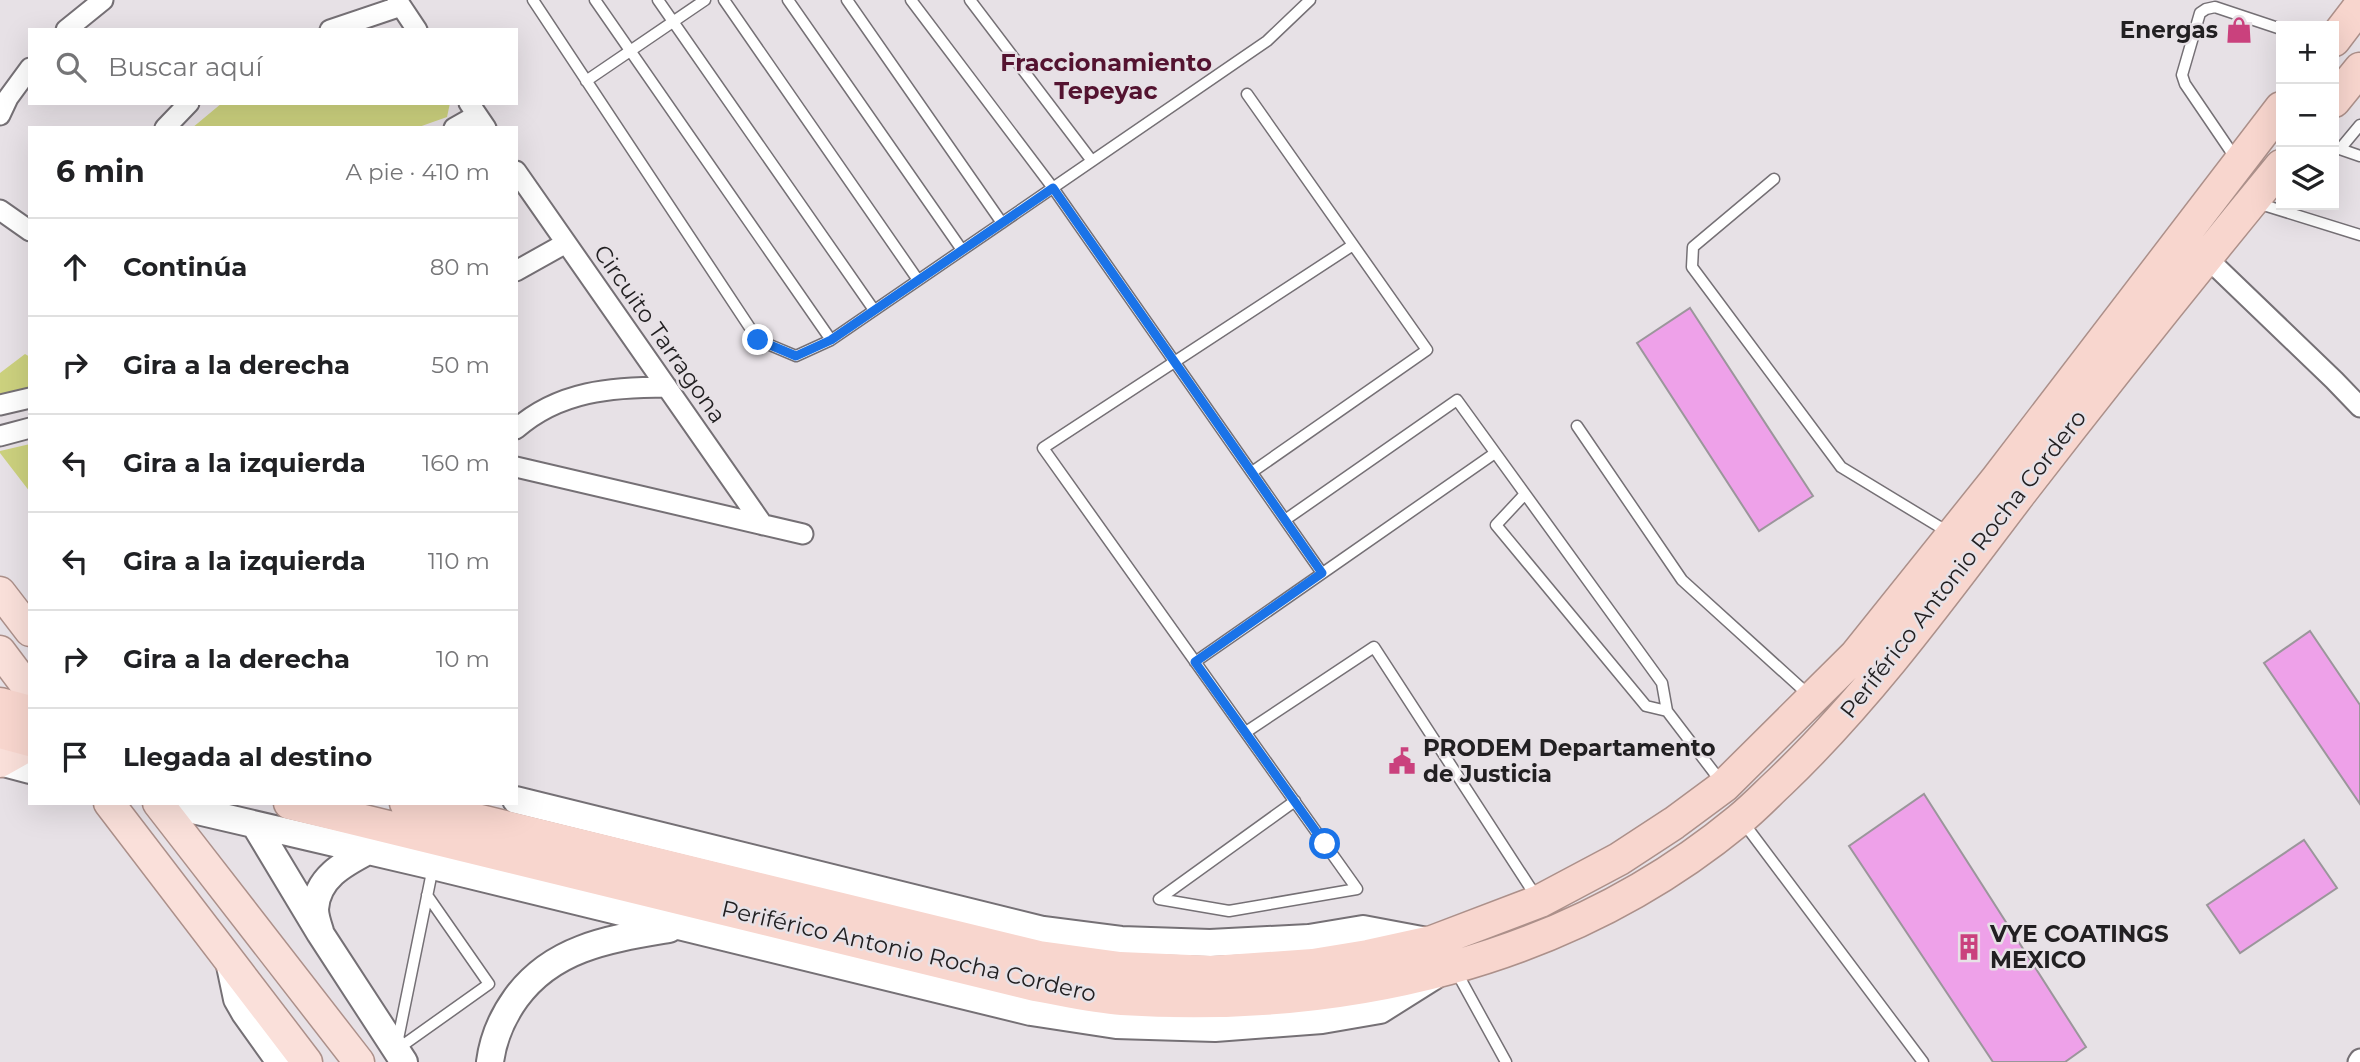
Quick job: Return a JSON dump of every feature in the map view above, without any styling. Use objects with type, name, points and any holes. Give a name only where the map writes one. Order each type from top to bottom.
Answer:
[{"type":"highway","points":[[2339,33],[2360,6]]},
{"type":"highway","points":[[2339,95],[2360,69]]},
{"type":"highway","name":"Periférico Antonio Rocha Cordero","points":[[298,805],[1035,985],[1118,998],[1213,1002],[1318,995],[1432,942],[1539,901],[1619,859],[1724,786],[1856,655],[1952,535],[2276,115]]},
{"type":"highway","name":"Periférico Antonio Rocha Cordero","points":[[414,805],[1039,957],[1119,968],[1212,972],[1314,965],[1372,971],[1447,970],[1552,935],[1629,896],[1698,852],[1741,819],[1813,750],[1887,667],[2058,444],[2276,172]]},
{"type":"highway","points":[[0,704],[23,689]]},
{"type":"highway","points":[[0,732],[28,741]]},
{"type":"main road","points":[[0,592],[28,628]]},
{"type":"main road","points":[[0,651],[23,689]]},
{"type":"main road","points":[[0,762],[28,743]]},
{"type":"main road","points":[[0,762],[28,769]]},
{"type":"main road","points":[[518,800],[1044,930],[1121,940],[1210,943],[1309,938],[1363,929],[1432,942]]},
{"type":"main road","points":[[111,805],[307,1062]]},
{"type":"main road","points":[[141,845],[145,826],[158,805]]},
{"type":"main road","points":[[161,805],[359,1062]]},
{"type":"main road","points":[[168,805],[433,866],[1031,1012],[1116,1025],[1215,1028],[1322,1020],[1380,1010],[1447,970]]},
{"type":"main road","points":[[290,805],[289,811],[294,823],[303,832],[321,840]]},
{"type":"main road","points":[[255,825],[320,933],[400,1056]]},
{"type":"main road","points":[[320,933],[315,910],[323,883],[340,866],[368,851]]},
{"type":"main road","points":[[491,1062],[491,1053],[505,1013],[527,983],[551,963],[584,947],[681,927]]},
{"type":"main road","points":[[229,959],[237,999],[244,1013],[280,1062]]},
{"type":"street","points":[[68,28],[103,0]]},
{"type":"street","points":[[335,28],[399,3],[416,28]]},
{"type":"street","points":[[0,115],[8,98],[28,71]]},
{"type":"street","points":[[167,126],[187,105]]},
{"type":"street","points":[[458,126],[477,115]]},
{"type":"street","name":"Circuito Tarragona","points":[[518,175],[763,525]]},
{"type":"street","points":[[0,210],[28,230]]},
{"type":"street","points":[[518,270],[566,243]]},
{"type":"street","points":[[2207,258],[2360,407]]},
{"type":"street","points":[[2334,380],[2360,387]]},
{"type":"street","points":[[518,427],[532,415],[560,400],[624,387],[667,387]]},
{"type":"street","points":[[0,405],[28,398]]},
{"type":"street","points":[[0,436],[28,429]]},
{"type":"street","points":[[518,467],[803,534]]},
{"type":"lane","points":[[533,0],[758,340],[796,356],[831,340],[1266,41],[1310,0]]},
{"type":"lane","points":[[595,0],[831,340]]},
{"type":"lane","points":[[658,0],[874,310]]},
{"type":"lane","points":[[586,81],[705,0]]},
{"type":"lane","points":[[724,0],[918,280]]},
{"type":"lane","points":[[789,0],[962,250]]},
{"type":"lane","points":[[847,0],[1002,223]]},
{"type":"lane","points":[[911,0],[1053,188],[1322,573]]},
{"type":"lane","points":[[970,0],[1092,161]]},
{"type":"lane","points":[[2239,164],[2185,84],[2182,75],[2200,13],[2206,9],[2216,7],[2276,27]]},
{"type":"lane","points":[[1247,94],[1427,350],[1252,472]]},
{"type":"lane","points":[[2338,147],[2360,125]]},
{"type":"lane","points":[[2339,149],[2360,156]]},
{"type":"lane","points":[[1774,179],[1693,247],[1692,267],[1841,467],[1952,535]]},
{"type":"lane","points":[[2252,201],[2360,235]]},
{"type":"lane","points":[[1295,802],[1159,899],[1230,911],[1357,889],[1043,448],[1353,245]]},
{"type":"lane","points":[[1285,520],[1457,400],[1661,683],[1667,711],[1724,786]]},
{"type":"lane","points":[[1577,426],[1682,580],[1813,699]]},
{"type":"lane","points":[[1195,662],[1495,453]]},
{"type":"lane","points":[[1525,494],[1496,525],[1646,706],[1667,711]]},
{"type":"lane","points":[[1246,732],[1374,647],[1539,901]]},
{"type":"lane","points":[[1741,819],[1923,1062]]},
{"type":"lane","points":[[400,1056],[433,866]]},
{"type":"lane","points":[[400,1056],[489,984],[427,895]]},
{"type":"lane","points":[[1447,970],[1506,1062]]},
{"type":"green space","points":[[220,105],[450,105],[447,117],[422,126],[194,126]]},
{"type":"green space","points":[[25,354],[28,356],[28,388],[0,394],[0,373]]},
{"type":"green space","points":[[28,444],[28,489],[0,453]]},
{"type":"building","points":[[1690,308],[1813,496],[1759,531],[1637,343]]},
{"type":"building","points":[[2310,631],[2360,705],[2360,804],[2264,663]]},
{"type":"building","name":"VYE COATINGS MEXICO","points":[[1924,794],[2086,1047],[2065,1062],[1993,1062],[1849,846]]},
{"type":"building","points":[[2304,840],[2337,888],[2240,953],[2207,905]]},
{"type":"place","name":"Energas","points":[[2239,30]]},
{"type":"place","name":"PRODEM Departamento de Justicia","points":[[1402,761]]},
{"type":"place","name":"VYE COATINGS MEXICO","points":[[1969,947]]},
{"type":"district","name":"Fraccionamiento Tepeyac","points":[[1106,77]]},
{"type":"route","points":[[758,340],[796,356],[831,340],[1053,188],[1322,573],[1195,662],[1325,844]]}]
